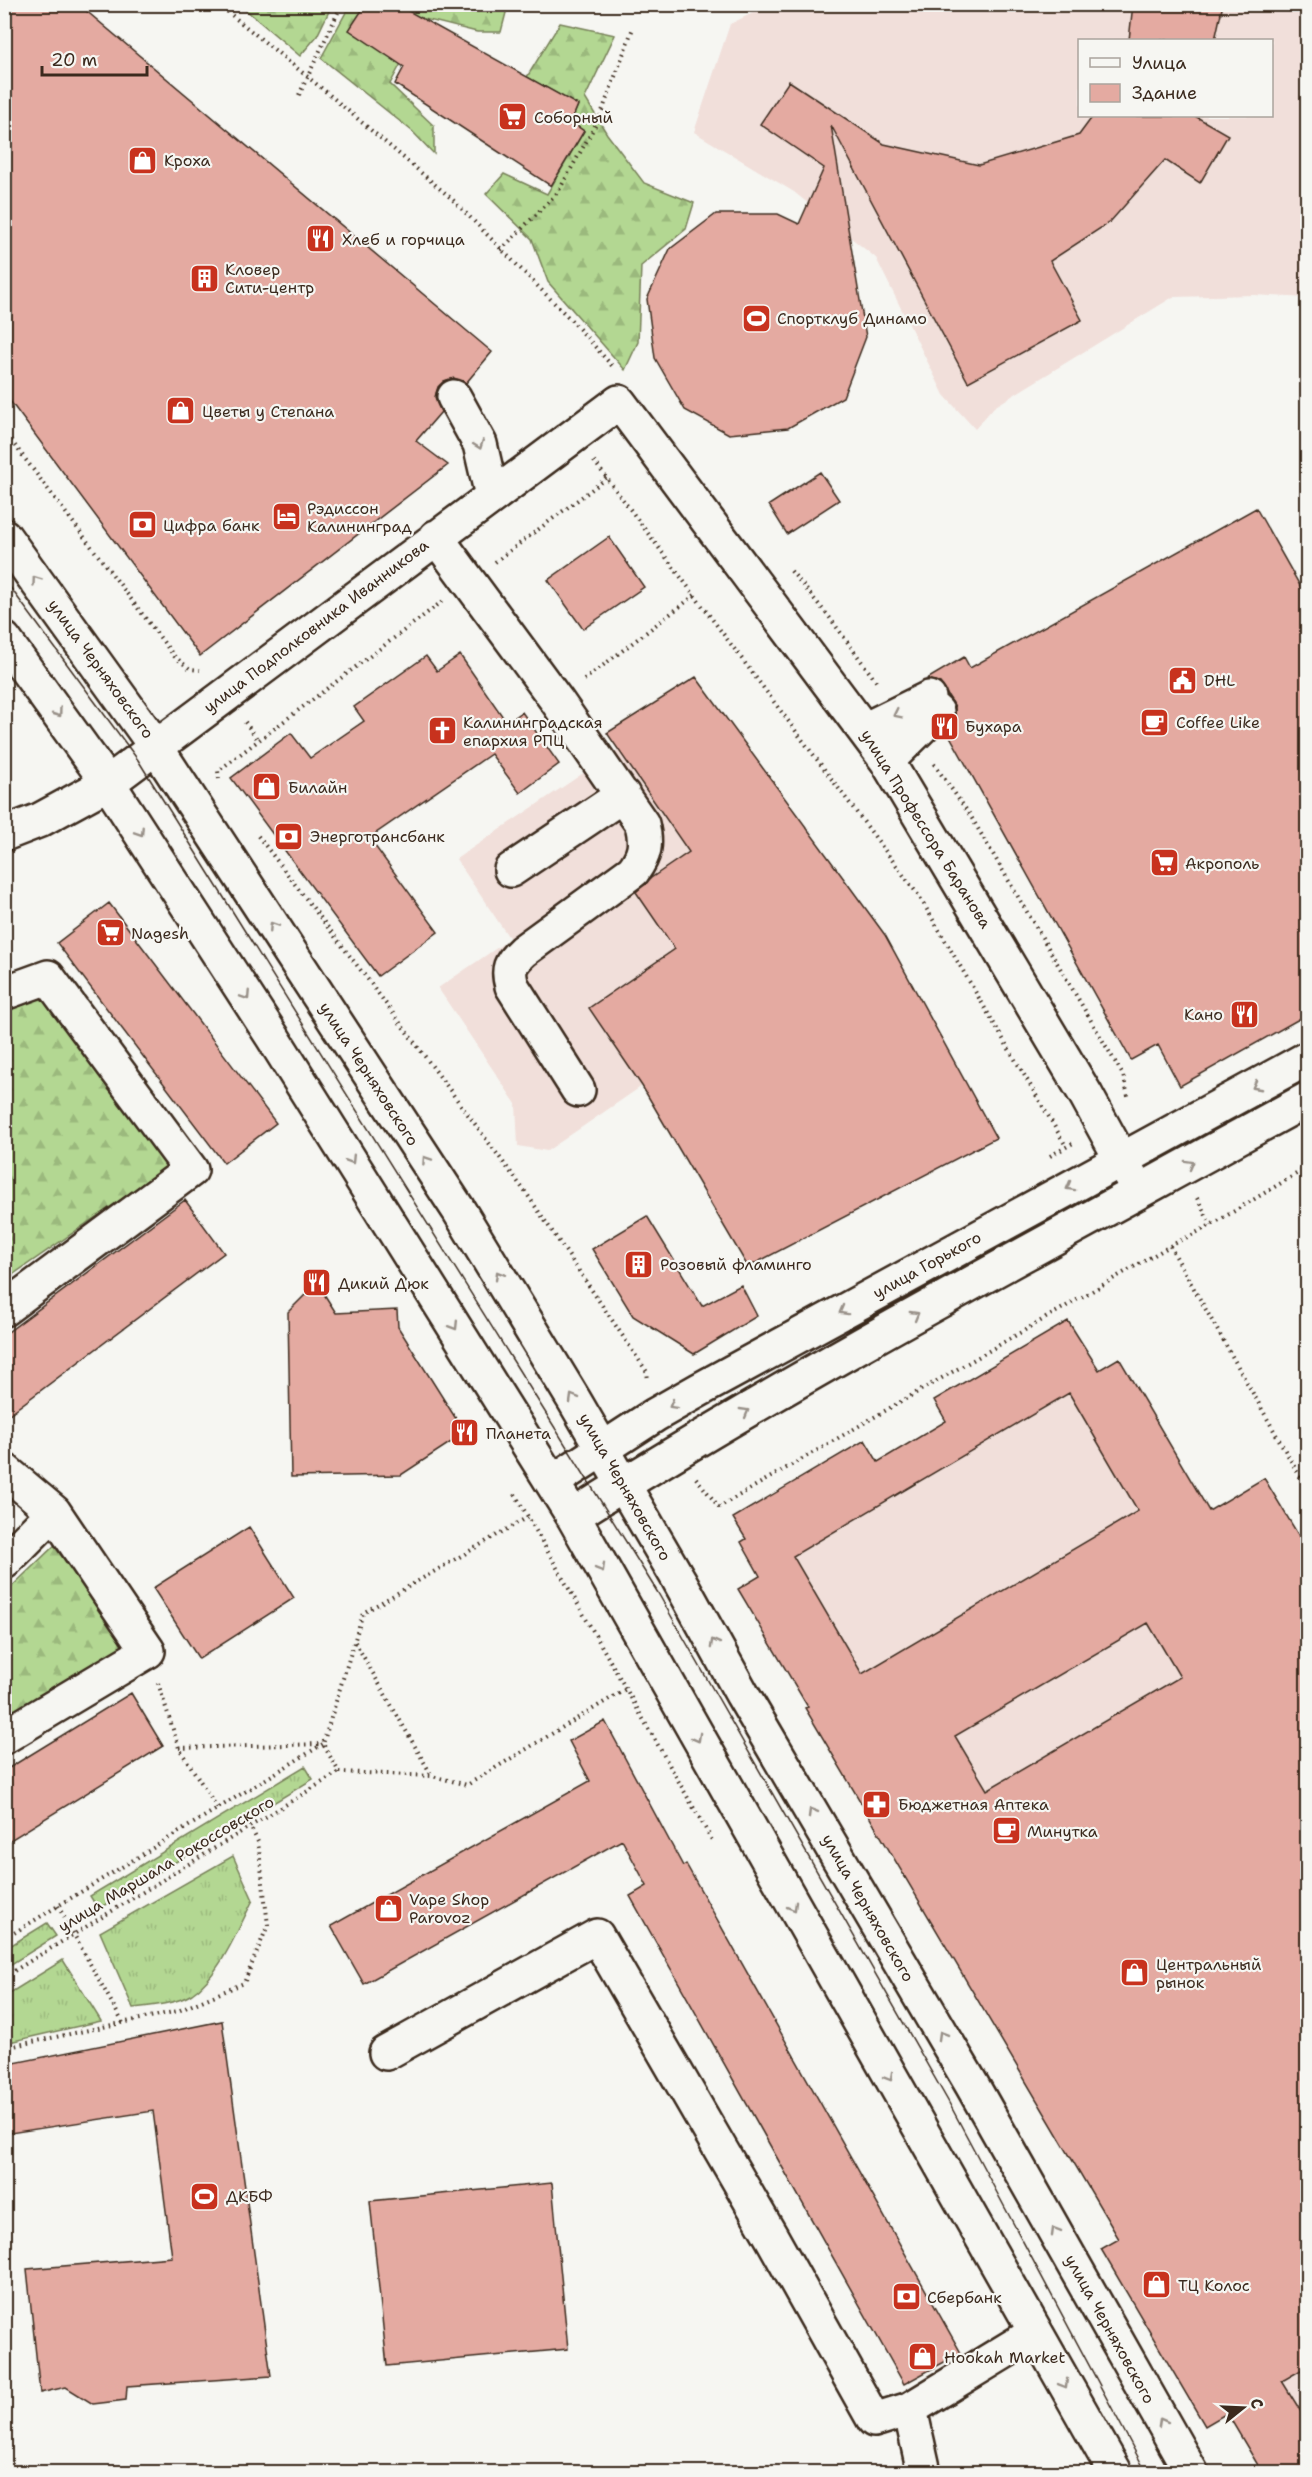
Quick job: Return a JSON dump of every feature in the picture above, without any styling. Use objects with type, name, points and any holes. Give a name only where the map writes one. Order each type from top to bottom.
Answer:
[{"type":"main road","name":"улица Подполковника Иванникова","points":[[4,834],[40,820],[108,783],[492,496],[620,389]]},
{"type":"main road","name":"улица Профессора Баранова","points":[[620,389],[886,760],[1104,1125],[1138,1190]]},
{"type":"main road","points":[[454,397],[480,444],[492,496]]},
{"type":"main road","name":"улица Черняховского","points":[[4,536],[156,747],[458,1209],[602,1449],[742,1694],[972,2085],[1191,2472]]},
{"type":"main road","points":[[436,537],[557,701],[642,824],[646,841],[643,857],[633,871],[524,951],[512,961],[508,973],[512,987],[578,1090]]},
{"type":"main road","points":[[4,639],[108,783],[272,1036],[573,1516],[1115,2472]]},
{"type":"main road","points":[[864,730],[933,705],[886,760]]},
{"type":"main road","points":[[511,870],[623,795]]},
{"type":"main road","points":[[4,993],[48,977],[191,1170],[4,1309]]},
{"type":"main road","name":"улица Горького","points":[[552,1482],[690,1395],[1308,1058]]},
{"type":"main road","points":[[573,1516],[675,1452],[1138,1190],[1308,1099]]},
{"type":"main road","points":[[4,1470],[54,1512],[148,1651],[4,1737]]},
{"type":"main road","points":[[4,1562],[54,1512]]},
{"type":"main road","points":[[386,2053],[597,1936],[772,2238],[874,2420],[910,2409],[1035,2333]]},
{"type":"main road","points":[[910,2409],[924,2472]]},
{"type":"path","points":[[218,4],[452,199],[573,322],[620,389]]},
{"type":"path","points":[[299,95],[342,4]]},
{"type":"path","points":[[501,250],[558,192],[600,117],[633,28]]},
{"type":"path","points":[[220,785],[218,771],[607,478]]},
{"type":"path","points":[[557,701],[695,594]]},
{"type":"path","points":[[255,832],[529,1197],[647,1372],[648,1383],[659,1378]]},
{"type":"path","points":[[1043,1161],[1104,1125]]},
{"type":"path","points":[[719,1507],[1308,1167]]},
{"type":"path","points":[[1170,1246],[1308,1491]]},
{"type":"path","points":[[512,1487],[712,1840]]},
{"type":"path","points":[[528,1517],[363,1613],[323,1744],[339,1772],[432,1776],[467,1785],[626,1689]]},
{"type":"path","points":[[354,1642],[432,1776]]},
{"type":"path","points":[[148,1651],[178,1748],[218,1809]]},
{"type":"path","points":[[178,1748],[323,1744]]},
{"type":"path","name":"улица Маршала Рокоссовского","points":[[4,1939],[323,1744]]},
{"type":"path","name":"улица Маршала Рокоссовского","points":[[4,1977],[339,1772]]},
{"type":"path","points":[[4,2048],[178,2012],[244,1983],[268,1925],[258,1842],[250,1826]]},
{"type":"path","points":[[58,1906],[123,2023]]},
{"type":"shaded area","points":[[769,5],[1307,5],[1307,298],[1254,295],[1173,297],[994,407],[975,429],[944,395],[876,258],[794,192],[694,132],[730,24]]},
{"type":"shaded area","points":[[696,677],[885,935],[996,1138],[758,1262],[741,1255],[642,1086],[547,1151],[518,1146],[516,1104],[438,988],[510,939],[456,859],[619,749],[607,733]]},
{"type":"shaded area","name":"Центральный рынок","points":[[1081,1341],[1099,1370],[1119,1358],[1177,1456],[1170,1460],[1307,1690],[1307,2472],[1262,2472],[1227,2413],[1205,2426],[1101,2249],[1119,2238],[805,1708],[807,1706],[738,1589],[760,1575],[741,1542]]},
{"type":"green space","points":[[240,5],[332,5],[317,36],[300,56]]},
{"type":"green space","points":[[350,5],[508,5],[501,32],[477,32],[425,19],[390,84],[434,126],[434,154],[412,131],[321,58]]},
{"type":"green space","points":[[560,23],[615,35],[585,98],[607,134],[644,183],[694,203],[686,229],[641,266],[638,342],[625,370],[548,282],[532,239],[486,194],[504,174],[547,194],[584,131],[571,122],[578,105],[527,77]]},
{"type":"green space","points":[[41,996],[172,1164],[5,1280],[5,1008]]},
{"type":"green space","points":[[54,1546],[128,1644],[5,1717],[5,1593]]},
{"type":"green space","points":[[305,1766],[313,1779],[98,1909],[90,1896]]},
{"type":"green space","points":[[233,1856],[253,1900],[220,1964],[202,1986],[192,1994],[163,2004],[133,2008],[100,1932]]},
{"type":"green space","points":[[47,1923],[56,1936],[5,1968],[5,1949]]},
{"type":"green space","points":[[63,1960],[101,2021],[5,2043],[5,1996]]},
{"type":"building","name":"Кловер Сити-центр","points":[[4,4],[78,4],[492,352],[466,383],[454,378],[444,381],[438,387],[435,397],[441,412],[416,441],[448,465],[200,656],[4,393]]},
{"type":"building","points":[[366,4],[396,4],[578,105],[571,122],[584,131],[551,186],[395,84],[404,67],[349,30]]},
{"type":"building","points":[[1133,4],[1223,4],[1215,39],[1129,39]]},
{"type":"building","points":[[789,81],[884,144],[979,165],[1079,135],[1092,117],[1197,117],[1228,135],[1200,183],[1165,160],[1110,222],[1050,261],[1082,320],[968,382],[831,125],[866,337],[843,397],[788,428],[729,434],[685,410],[655,358],[647,299],[670,249],[716,214],[778,214],[799,224],[824,168],[760,124]]},
{"type":"building","points":[[820,472],[839,500],[787,534],[769,505]]},
{"type":"building","name":"Акрополь","points":[[1256,508],[1308,600],[1308,1014],[1180,1086],[1158,1045],[1131,1060],[946,729],[955,718],[955,707],[940,683],[927,679],[964,657],[970,668]]},
{"type":"building","points":[[609,537],[644,587],[583,629],[548,580]]},
{"type":"building","points":[[460,655],[507,723],[522,712],[559,764],[520,793],[491,754],[369,838],[438,932],[378,976],[231,778],[291,733],[310,758],[364,721],[354,707],[426,656],[437,671]]},
{"type":"building","points":[[696,677],[885,935],[996,1138],[748,1267],[642,1086],[589,1008],[675,949],[636,892],[651,878],[689,852],[607,733]]},
{"type":"building","points":[[109,903],[276,1123],[224,1163],[57,943]]},
{"type":"building","points":[[185,1200],[224,1253],[4,1418],[4,1335]]},
{"type":"building","points":[[647,1216],[702,1306],[741,1285],[757,1316],[694,1354],[633,1316],[592,1249]]},
{"type":"building","name":"Планета","points":[[317,1283],[336,1313],[397,1310],[398,1327],[465,1433],[401,1475],[291,1477],[288,1312]]},
{"type":"building","name":"Центральный рынок","points":[[1068,1321],[1099,1370],[1119,1358],[1209,1511],[1264,1478],[1308,1551],[1308,2366],[1282,2381],[1308,2423],[1308,2472],[1262,2472],[1227,2413],[1205,2426],[1101,2249],[1119,2239],[805,1708],[808,1707],[738,1589],[760,1576],[741,1542],[746,1539],[733,1518],[865,1440],[878,1462],[946,1421],[934,1400]],"holes":[[[1069,1393],[1138,1511],[862,1674],[793,1556]],[[1148,1623],[1180,1677],[987,1790],[955,1736]]]},
{"type":"building","points":[[249,1527],[294,1598],[199,1659],[153,1588]]},
{"type":"building","points":[[131,1693],[163,1746],[4,1844],[4,1771]]},
{"type":"building","points":[[605,1721],[683,1866],[686,1864],[961,2353],[904,2384],[630,1896],[647,1886],[622,1840],[364,1984],[331,1926],[590,1781],[569,1741]]},
{"type":"building","name":"ДКБФ","points":[[222,2021],[271,2376],[127,2386],[126,2400],[93,2404],[66,2387],[40,2393],[27,2269],[172,2257],[153,2111],[4,2134],[4,2065]]},
{"type":"building","points":[[552,2183],[568,2349],[387,2366],[370,2201]]},
{"type":"tram line","points":[[4,579],[138,760],[658,1593],[948,2101],[1146,2472]]},
{"type":"place","name":"Соборный","points":[[513,117]]},
{"type":"place","name":"Кроха","points":[[143,160]]},
{"type":"place","name":"Хлеб и горчица","points":[[321,239]]},
{"type":"place","name":"Кловер Сити-центр","points":[[204,278]]},
{"type":"place","name":"Спортклуб Динамо","points":[[756,318]]},
{"type":"place","name":"Цветы у Степана","points":[[181,411]]},
{"type":"place","name":"Рэдиссон Калининград","points":[[286,517]]},
{"type":"place","name":"Цифра банк","points":[[142,525]]},
{"type":"place","name":"DHL","points":[[1183,680]]},
{"type":"place","name":"Coffee Like","points":[[1155,722]]},
{"type":"place","name":"Бухара","points":[[944,726]]},
{"type":"place","name":"Калининградская епархия РПЦ","points":[[442,731]]},
{"type":"place","name":"Билайн","points":[[267,787]]},
{"type":"place","name":"Энерготрансбанк","points":[[289,836]]},
{"type":"place","name":"Акрополь","points":[[1164,863]]},
{"type":"place","name":"Nagesh","points":[[110,933]]},
{"type":"place","name":"Кано","points":[[1244,1014]]},
{"type":"place","name":"Розовый фламинго","points":[[639,1264]]},
{"type":"place","name":"Дикий Дюк","points":[[317,1283]]},
{"type":"place","name":"Планета","points":[[465,1433]]},
{"type":"place","name":"Бюджетная Аптека","points":[[877,1804]]},
{"type":"place","name":"Минутка","points":[[1006,1831]]},
{"type":"place","name":"Vape Shop Parovoz","points":[[388,1908]]},
{"type":"place","name":"Центральный рынок","points":[[1135,1973]]},
{"type":"place","name":"ДКБФ","points":[[205,2196]]},
{"type":"place","name":"ТЦ Колос","points":[[1157,2285]]},
{"type":"place","name":"Сбербанк","points":[[906,2297]]},
{"type":"place","name":"Hookah Market","points":[[923,2357]]}]
